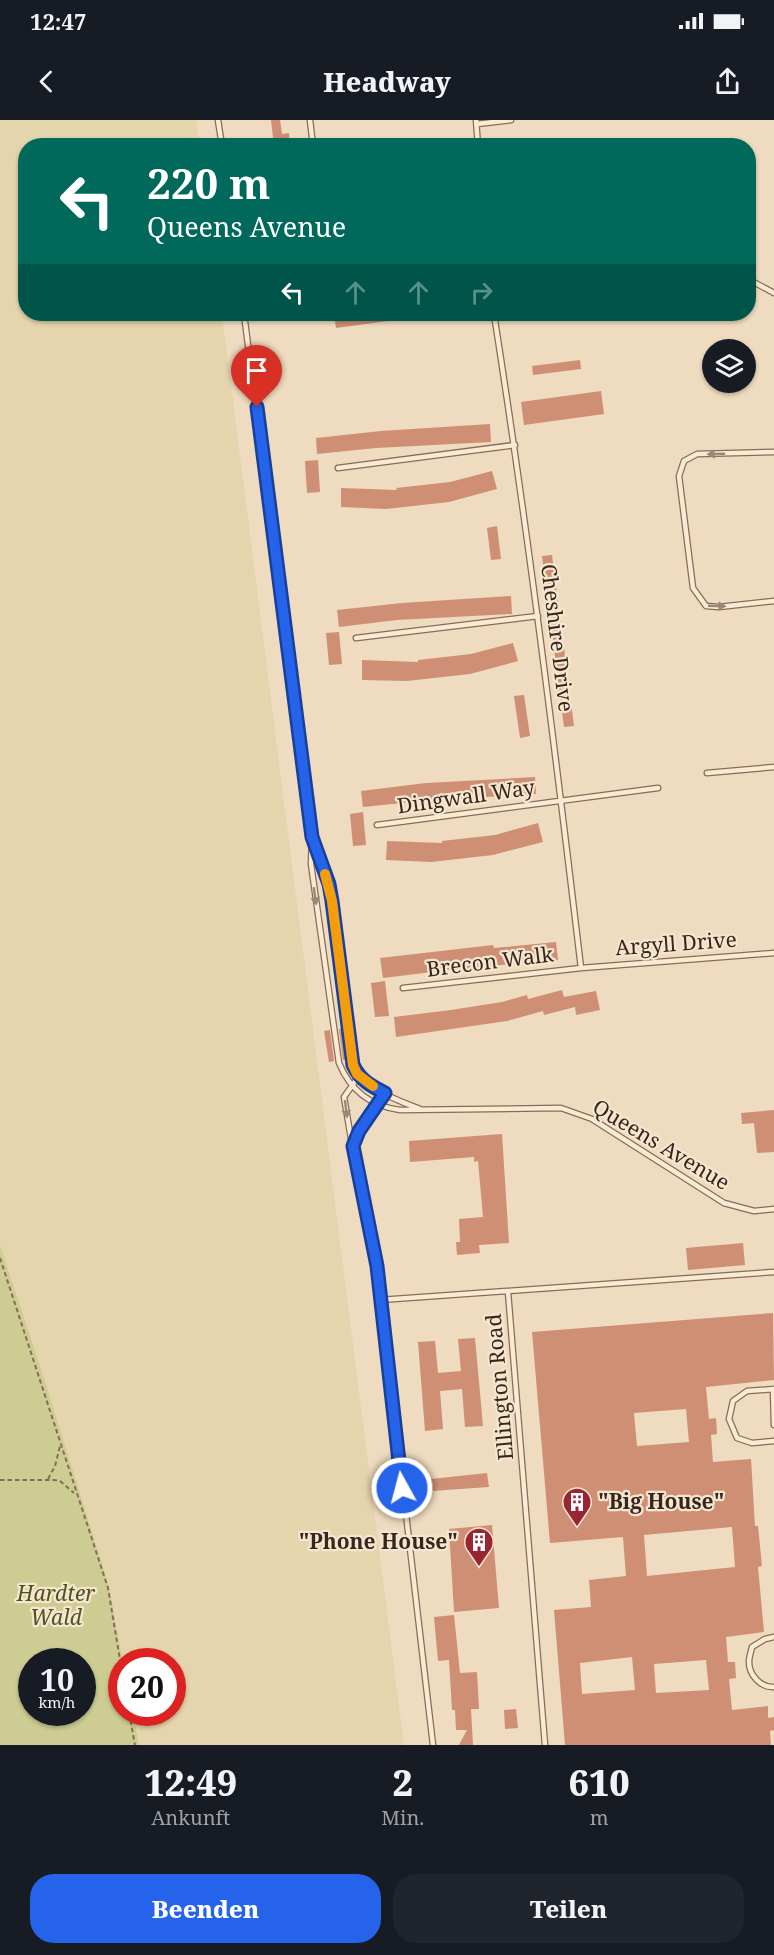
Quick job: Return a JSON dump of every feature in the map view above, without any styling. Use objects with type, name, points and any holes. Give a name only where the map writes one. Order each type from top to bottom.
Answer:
[{"type":"lane","points":[[219,120],[221,138]]},
{"type":"lane","points":[[310,120],[312,138]]},
{"type":"lane","points":[[478,138],[477,122],[511,120]]},
{"type":"lane","points":[[756,283],[774,293]]},
{"type":"lane","name":"Queens Avenue","points":[[245,321],[312,837],[311,864],[339,1063],[351,1085],[366,1099],[394,1109],[561,1108],[592,1119],[724,1203],[754,1211],[774,1209]]},
{"type":"lane","name":"Cheshire Drive","points":[[495,321],[515,445],[538,616],[581,968]]},
{"type":"lane","points":[[338,468],[515,445]]},
{"type":"lane","points":[[774,452],[697,454],[684,461],[679,476],[693,588],[706,606],[774,602]]},
{"type":"lane","points":[[356,638],[538,616]]},
{"type":"lane","points":[[707,773],[774,767]]},
{"type":"lane","name":"Dingwall Way","points":[[377,825],[658,788]]},
{"type":"lane","name":"Queens Avenue","points":[[312,837],[329,884],[353,1065],[366,1083],[423,1110]]},
{"type":"lane","name":"Argyll Drive","points":[[581,968],[774,953]]},
{"type":"lane","name":"Brecon Walk","points":[[404,988],[581,968]]},
{"type":"lane","points":[[359,1076],[344,1097],[377,1266],[433,1745]]},
{"type":"lane","points":[[353,1146],[359,1131],[385,1093]]},
{"type":"lane","name":"Ellington Road","points":[[545,1745],[508,1292],[774,1272]]},
{"type":"lane","points":[[380,1300],[508,1292]]},
{"type":"lane","points":[[774,1425],[774,1389],[747,1391],[733,1401],[729,1419],[737,1438],[752,1443],[774,1441]]},
{"type":"lane","points":[[774,1637],[765,1639],[752,1647],[749,1663],[754,1677],[768,1687],[774,1687]]},
{"type":"path","points":[[0,1258],[108,1588],[118,1648]]},
{"type":"path","points":[[48,1479],[55,1466],[60,1444]]},
{"type":"path","points":[[0,1480],[60,1481],[76,1494]]},
{"type":"path","points":[[131,1726],[135,1745]]},
{"type":"shaded area","points":[[0,120],[196,120],[199,138],[18,138],[18,321],[223,321],[404,1745],[139,1745],[135,1726],[186,1726],[186,1648],[120,1648],[109,1586],[0,1245]]},
{"type":"green space","name":"Hardter Wald","points":[[0,1245],[109,1586],[120,1648],[108,1648],[108,1726],[135,1726],[139,1745],[0,1745]]},
{"type":"building","points":[[271,120],[280,120],[282,134],[289,133],[289,138],[273,138]]},
{"type":"building","points":[[335,321],[388,321],[336,328]]},
{"type":"building","points":[[580,360],[581,369],[533,375],[532,366]]},
{"type":"building","points":[[601,391],[604,414],[524,425],[521,402]]},
{"type":"building","points":[[490,424],[491,442],[376,448],[317,454],[316,438]]},
{"type":"building","points":[[318,460],[320,492],[307,493],[305,461]]},
{"type":"building","points":[[492,471],[497,489],[449,502],[386,509],[341,507],[341,488],[397,490],[396,488],[450,482]]},
{"type":"building","points":[[497,526],[501,559],[491,560],[487,528]]},
{"type":"building","points":[[552,555],[574,726],[564,727],[542,556]]},
{"type":"building","points":[[511,596],[512,614],[397,620],[339,627],[337,610]]},
{"type":"building","points":[[339,632],[342,664],[329,665],[326,633]]},
{"type":"building","points":[[513,643],[518,661],[470,674],[407,681],[362,680],[362,660],[418,662],[418,660],[471,654]]},
{"type":"building","points":[[524,695],[530,736],[520,738],[514,696]]},
{"type":"building","points":[[535,777],[536,794],[363,807],[361,791],[426,783]]},
{"type":"building","points":[[363,812],[366,845],[353,846],[350,814]]},
{"type":"building","points":[[538,823],[543,842],[493,855],[431,862],[386,860],[387,841],[442,843],[442,841],[495,835]]},
{"type":"building","points":[[556,942],[558,960],[432,971],[383,978],[380,958],[493,945],[494,948]]},
{"type":"building","points":[[385,981],[389,1016],[375,1017],[371,983]]},
{"type":"building","points":[[562,990],[564,997],[596,991],[600,1010],[576,1015],[575,1007],[544,1015],[543,1011],[507,1021],[396,1037],[394,1017],[502,1002],[527,995],[528,999]]},
{"type":"building","points":[[344,1028],[348,1059],[343,1060],[339,1029]]},
{"type":"building","points":[[330,1030],[334,1061],[329,1062],[324,1031]]},
{"type":"building","points":[[774,1110],[774,1152],[757,1153],[754,1123],[742,1124],[741,1113]]},
{"type":"building","points":[[502,1134],[509,1243],[479,1245],[480,1253],[457,1255],[456,1242],[460,1242],[459,1219],[483,1217],[478,1161],[474,1162],[474,1157],[410,1162],[409,1141]]},
{"type":"building","points":[[743,1243],[745,1265],[688,1270],[686,1248]]},
{"type":"building","name":"\"Big House\"","points":[[773,1313],[774,1380],[706,1387],[709,1419],[716,1418],[717,1434],[711,1435],[713,1462],[751,1459],[755,1526],[758,1526],[762,1566],[758,1567],[764,1632],[726,1637],[728,1662],[735,1662],[736,1678],[729,1679],[732,1710],[768,1706],[768,1718],[774,1717],[774,1730],[770,1731],[771,1745],[565,1745],[554,1610],[591,1607],[589,1580],[626,1576],[623,1537],[550,1543],[532,1332]],"holes":[[[686,1409],[689,1442],[637,1446],[634,1413]],[[732,1527],[735,1567],[647,1576],[644,1535]],[[632,1657],[635,1690],[582,1694],[580,1663]],[[706,1660],[709,1690],[656,1693],[654,1664]]]},
{"type":"building","points":[[475,1338],[483,1426],[465,1427],[462,1389],[440,1391],[443,1429],[425,1431],[418,1342],[435,1341],[438,1373],[461,1371],[458,1339]]},
{"type":"building","points":[[487,1473],[489,1487],[432,1491],[431,1479]]},
{"type":"building","name":"\"Phone House\"","points":[[492,1525],[499,1608],[454,1612],[449,1529]]},
{"type":"building","points":[[454,1615],[460,1673],[477,1672],[479,1709],[471,1709],[473,1745],[459,1745],[467,1730],[456,1730],[455,1710],[452,1710],[449,1660],[438,1661],[434,1617]]},
{"type":"building","points":[[516,1709],[518,1728],[505,1729],[504,1710]]},
{"type":"slow traffic","points":[[325,874],[332,901],[353,1065],[357,1074],[373,1086]]},
{"type":"place","name":"\"Big House\"","points":[[577,1528]]},
{"type":"place","name":"\"Phone House\"","points":[[479,1568]]},
{"type":"route","points":[[257,407],[312,837],[329,884],[353,1065],[357,1074],[366,1083],[385,1093],[359,1131],[353,1146],[377,1266],[402,1488]]}]
